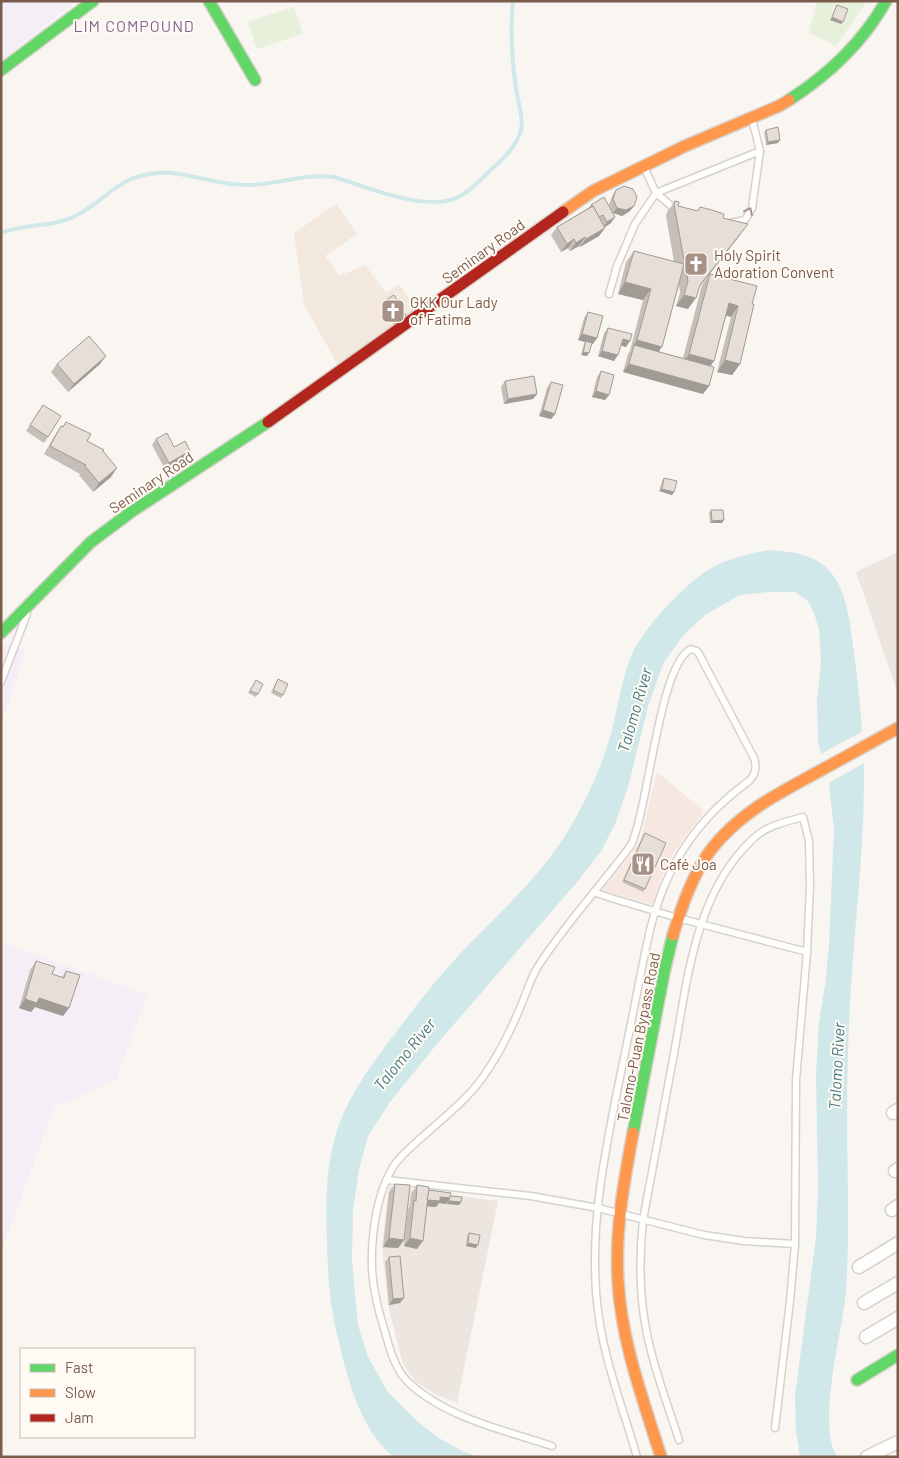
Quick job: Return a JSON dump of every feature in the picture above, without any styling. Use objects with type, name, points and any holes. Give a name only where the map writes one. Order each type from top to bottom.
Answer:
[{"type":"main road","points":[[1,70],[93,1]]},
{"type":"main road","points":[[209,1],[255,80]]},
{"type":"main road","name":"Seminary Road","points":[[1,633],[91,542],[131,512],[288,409],[593,191],[718,131],[752,119],[779,106],[808,88],[849,53],[886,1]]},
{"type":"main road","name":"Talomo-Puan Bypass Road","points":[[661,1457],[624,1333],[618,1279],[620,1214],[667,961],[678,918],[687,893],[699,869],[713,848],[732,826],[747,813],[898,728]]},
{"type":"main road","points":[[857,1380],[898,1355]]},
{"type":"street","points":[[859,1267],[898,1243]]},
{"type":"street","points":[[864,1303],[898,1283]]},
{"type":"street","points":[[866,1337],[898,1318]]},
{"type":"street","points":[[867,1457],[898,1442]]},
{"type":"lane","points":[[721,221],[730,223],[745,220],[752,208],[760,151],[752,119]]},
{"type":"lane","points":[[609,294],[617,266],[634,224],[656,193],[760,151]]},
{"type":"lane","points":[[644,166],[656,193],[677,211],[686,213]]},
{"type":"lane","points":[[1,682],[32,601]]},
{"type":"lane","points":[[552,1446],[470,1419],[452,1411],[419,1391],[407,1381],[396,1364],[388,1345],[375,1296],[373,1240],[377,1214],[387,1180],[400,1157],[471,1092],[483,1077],[508,1034],[537,969],[627,851],[636,835],[667,688],[677,664],[689,649],[694,649],[699,654],[754,758],[756,770],[754,776],[749,781],[736,790],[699,825],[671,869],[654,911],[617,1088],[594,1240],[599,1317],[611,1374],[637,1457]]},
{"type":"lane","points":[[679,1440],[653,1356],[643,1309],[640,1249],[643,1220],[685,993],[702,925],[716,887],[740,853],[766,828],[802,817],[807,829],[810,854],[808,952],[796,1080],[796,1244],[775,1428]]},
{"type":"lane","points":[[594,892],[702,925],[808,952]]},
{"type":"lane","points":[[387,1180],[531,1196],[598,1208],[726,1239],[796,1244]]},
{"type":"shaded area","points":[[1,1],[76,1],[1,60]]},
{"type":"shaded area","points":[[336,204],[357,234],[325,256],[339,276],[365,265],[386,293],[399,284],[417,309],[339,367],[304,304],[294,233]]},
{"type":"shaded area","points":[[898,552],[898,694],[856,572]]},
{"type":"shaded area","points":[[6,643],[26,651],[1,724],[1,646]]},
{"type":"shaded area","points":[[657,772],[704,811],[676,849],[664,872],[652,904],[610,893],[603,889],[629,858],[641,838]]},
{"type":"shaded area","points":[[1,942],[147,995],[116,1080],[54,1107],[1,1253]]},
{"type":"shaded area","points":[[389,1186],[498,1201],[457,1403],[435,1394],[416,1382],[403,1364],[388,1305],[382,1247]]},
{"type":"green space","points":[[817,1],[867,1],[836,46],[809,33]]},
{"type":"green space","points":[[294,7],[303,34],[257,49],[248,22]]},
{"type":"water","name":"Talomo River","points":[[768,550],[808,556],[832,573],[838,583],[850,624],[862,723],[864,765],[863,810],[848,1068],[846,1290],[832,1376],[829,1422],[831,1441],[837,1457],[800,1457],[796,1431],[795,1396],[816,1237],[818,1191],[816,1073],[819,1022],[829,946],[834,829],[828,776],[818,743],[817,700],[821,664],[819,629],[808,601],[795,592],[768,592],[740,595],[705,615],[683,636],[664,662],[649,703],[628,787],[615,824],[601,851],[578,881],[436,1045],[390,1102],[368,1136],[359,1169],[353,1211],[352,1261],[358,1325],[368,1357],[387,1391],[417,1421],[437,1437],[462,1451],[478,1457],[394,1457],[371,1431],[362,1416],[344,1364],[332,1308],[327,1254],[327,1188],[332,1148],[341,1119],[363,1078],[421,999],[451,963],[515,898],[565,836],[596,776],[610,737],[629,662],[639,641],[648,629],[680,592],[704,573],[728,560]]},
{"type":"pier","points":[[865,730],[866,762],[827,784],[819,755]]},
{"type":"building","points":[[837,5],[848,9],[843,22],[832,17]]},
{"type":"building","points":[[778,127],[780,140],[768,142],[766,130]]},
{"type":"building","points":[[624,186],[633,189],[637,197],[634,206],[626,210],[617,208],[613,199],[616,190]]},
{"type":"building","points":[[604,197],[615,217],[607,222],[603,215],[599,217],[591,205]]},
{"type":"building","name":"Holy Spirit Adoration Convent","points":[[675,201],[679,202],[678,206],[698,211],[700,207],[712,210],[724,214],[723,218],[748,224],[700,285],[696,298],[684,295],[688,281],[674,205]]},
{"type":"building","points":[[593,206],[605,228],[586,239],[585,237],[576,243],[574,239],[567,244],[557,227]]},
{"type":"building","points":[[634,251],[684,264],[662,347],[637,340],[651,289],[625,282]]},
{"type":"building","points":[[710,274],[757,286],[740,364],[725,360],[738,306],[729,303],[714,361],[689,354]]},
{"type":"building","name":"GKK Our Lady of Fatima","points":[[394,295],[406,315],[396,321],[383,302]]},
{"type":"building","points":[[588,312],[603,316],[597,338],[582,334]]},
{"type":"building","points":[[608,328],[632,334],[630,341],[623,339],[618,355],[602,351]]},
{"type":"building","points":[[89,336],[106,356],[74,384],[57,364]]},
{"type":"building","points":[[586,341],[592,343],[589,353],[583,352]]},
{"type":"building","points":[[634,345],[714,367],[709,386],[629,364]]},
{"type":"building","points":[[601,371],[614,375],[609,395],[596,391]]},
{"type":"building","points":[[534,376],[537,394],[508,399],[505,381]]},
{"type":"building","points":[[551,382],[563,385],[555,414],[543,410]]},
{"type":"building","points":[[43,405],[61,416],[48,437],[30,425]]},
{"type":"building","points":[[66,422],[91,434],[87,441],[104,450],[117,468],[99,483],[86,465],[50,446],[61,426],[63,427]]},
{"type":"building","points":[[167,433],[174,447],[185,441],[190,451],[169,463],[156,439]]},
{"type":"building","points":[[664,478],[677,481],[674,492],[662,489]]},
{"type":"building","points":[[711,510],[723,510],[724,520],[712,521]]},
{"type":"building","points":[[278,679],[288,684],[283,695],[273,690]]},
{"type":"building","points":[[256,680],[263,684],[258,694],[250,691]]},
{"type":"building","points":[[645,833],[666,843],[645,889],[624,880]]},
{"type":"building","points":[[36,961],[55,967],[52,974],[64,978],[66,971],[80,975],[69,1008],[39,998],[37,1003],[25,999]]},
{"type":"building","points":[[395,1184],[410,1185],[404,1240],[389,1238]]},
{"type":"building","points":[[417,1185],[429,1187],[423,1241],[410,1238]]},
{"type":"building","points":[[429,1190],[451,1193],[450,1198],[440,1197],[440,1201],[427,1200]]},
{"type":"building","points":[[450,1196],[462,1197],[461,1202],[449,1201]]},
{"type":"building","points":[[469,1233],[480,1235],[478,1245],[468,1243]]},
{"type":"building","points":[[400,1256],[404,1298],[393,1299],[389,1257]]},
{"type":"waterway","points":[[1,233],[66,220],[86,210],[122,184],[144,175],[158,173],[180,174],[236,185],[270,183],[323,176],[334,177],[415,201],[447,201],[460,196],[473,187],[503,158],[513,147],[521,129],[522,119],[516,89],[513,56],[513,1]]},
{"type":"traffic: fast","points":[[1,70],[93,1]]},
{"type":"traffic: fast","points":[[209,1],[255,80]]},
{"type":"traffic: fast","points":[[789,100],[817,80],[844,56],[867,30],[886,1]]},
{"type":"traffic: fast","points":[[1,633],[91,542],[131,512],[268,422]]},
{"type":"traffic: fast","points":[[633,1133],[673,935]]},
{"type":"traffic: fast","points":[[857,1380],[898,1355]]},
{"type":"traffic: slow","points":[[563,212],[593,191],[685,146],[789,100]]},
{"type":"traffic: slow","points":[[673,935],[684,902],[698,871],[710,851],[732,827],[744,816],[771,798],[898,728]]},
{"type":"traffic: slow","points":[[633,1133],[619,1224],[618,1280],[623,1325],[628,1348],[661,1457]]},
{"type":"traffic: jam","points":[[268,422],[563,212]]},
{"type":"place","name":"Holy Spirit Adoration Convent","points":[[696,264]]},
{"type":"place","name":"GKK Our Lady of Fatima","points":[[393,311]]},
{"type":"place","name":"Café Joa","points":[[643,864]]},
{"type":"district","name":"LIM COMPOUND","points":[[134,25]]}]
